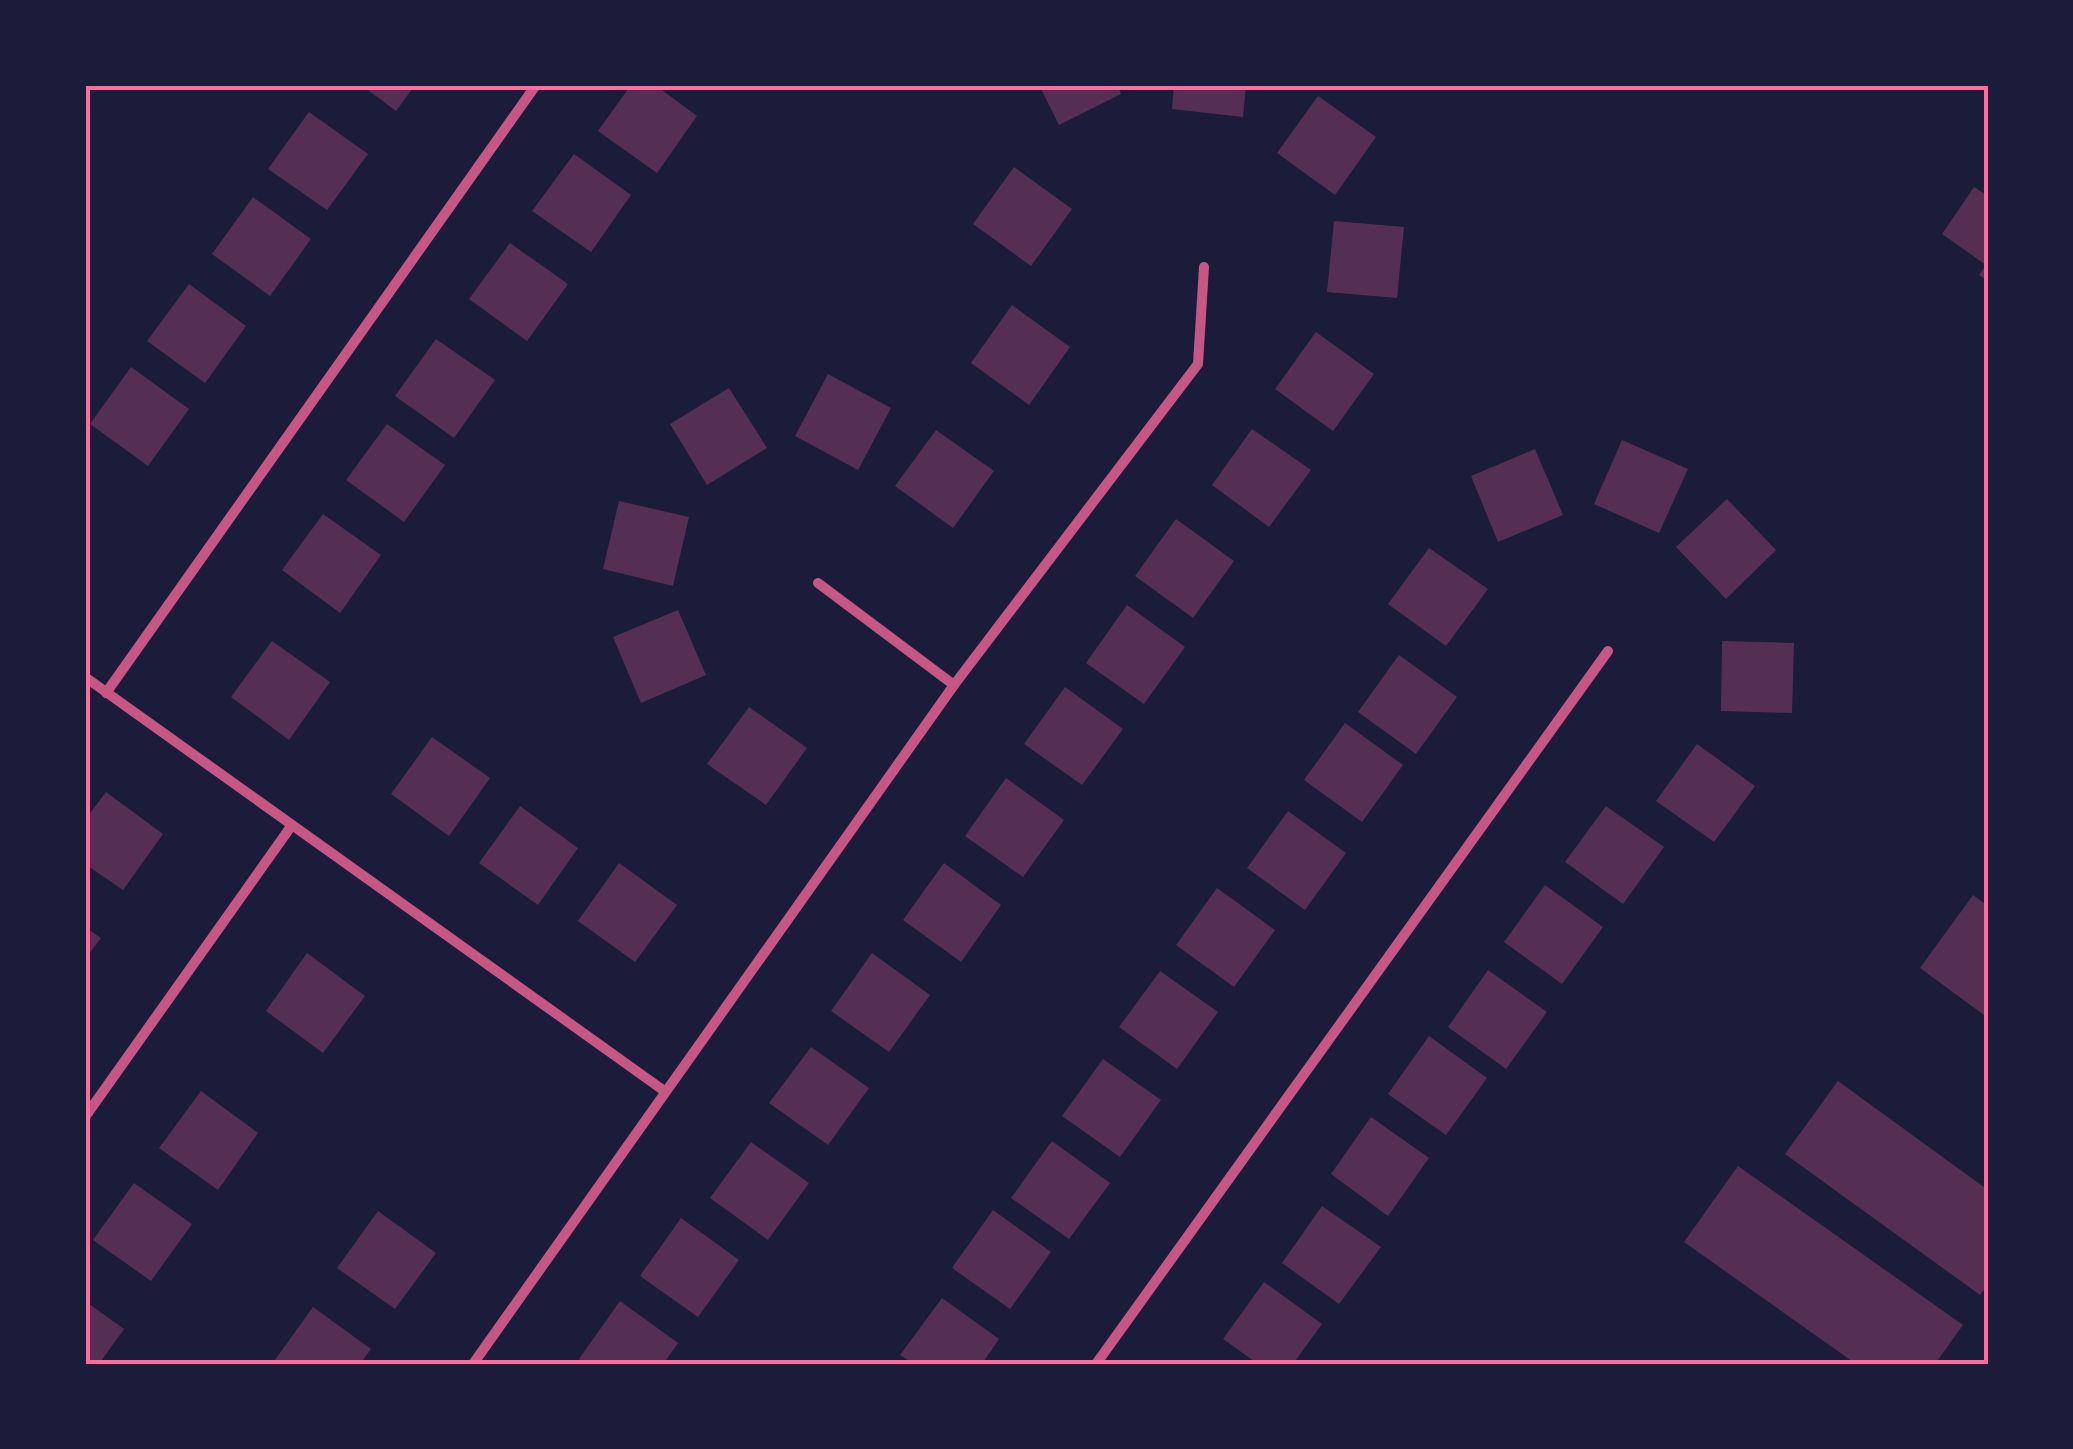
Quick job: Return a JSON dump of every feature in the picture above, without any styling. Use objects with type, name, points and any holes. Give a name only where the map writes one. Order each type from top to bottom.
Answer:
[{"type":"street","points":[[106,693],[536,85]]},
{"type":"street","points":[[473,1364],[663,1090],[954,685],[1198,364],[1204,268]]},
{"type":"street","points":[[818,583],[954,685]]},
{"type":"street","points":[[1096,1364],[1608,651]]},
{"type":"street","points":[[85,678],[663,1090]]},
{"type":"street","points":[[85,1117],[292,826]]},
{"type":"building","points":[[361,85],[415,85],[396,111]]},
{"type":"building","points":[[631,85],[655,85],[697,116],[657,173],[598,131]]},
{"type":"building","points":[[1039,85],[1117,85],[1121,94],[1059,125]]},
{"type":"building","points":[[1174,85],[1246,85],[1243,117],[1172,109]]},
{"type":"building","points":[[1318,96],[1376,137],[1335,195],[1277,153]]},
{"type":"building","points":[[309,112],[368,154],[327,210],[268,169]]},
{"type":"building","points":[[574,154],[631,195],[591,252],[532,211]]},
{"type":"building","points":[[1014,167],[1072,209],[1031,266],[973,224]]},
{"type":"building","points":[[1974,187],[1988,196],[1988,281],[1979,275],[1986,265],[1942,234]]},
{"type":"building","points":[[253,197],[311,239],[270,296],[212,254]]},
{"type":"building","points":[[1334,221],[1404,227],[1397,298],[1327,292]]},
{"type":"building","points":[[510,243],[568,284],[527,341],[469,299]]},
{"type":"building","points":[[189,284],[246,326],[205,383],[147,341]]},
{"type":"building","points":[[1012,305],[1070,347],[1029,405],[971,363]]},
{"type":"building","points":[[1316,332],[1374,374],[1333,431],[1275,389]]},
{"type":"building","points":[[436,339],[495,380],[454,438],[395,396]]},
{"type":"building","points":[[131,367],[189,409],[148,466],[90,424]]},
{"type":"building","points":[[828,374],[891,408],[858,470],[795,436]]},
{"type":"building","points":[[729,388],[767,448],[707,485],[670,424]]},
{"type":"building","points":[[387,424],[445,465],[404,522],[346,480]]},
{"type":"building","points":[[1252,429],[1311,470],[1269,527],[1212,485]]},
{"type":"building","points":[[936,430],[994,471],[953,528],[895,486]]},
{"type":"building","points":[[1622,440],[1688,469],[1659,533],[1594,504]]},
{"type":"building","points":[[1535,449],[1563,515],[1498,542],[1471,476]]},
{"type":"building","points":[[1727,499],[1776,550],[1726,599],[1676,547]]},
{"type":"building","points":[[619,501],[689,517],[673,586],[603,569]]},
{"type":"building","points":[[323,514],[381,555],[340,613],[282,570]]},
{"type":"building","points":[[1176,519],[1234,561],[1193,618],[1135,576]]},
{"type":"building","points":[[1429,548],[1488,589],[1446,646],[1388,604]]},
{"type":"building","points":[[1127,605],[1185,647],[1144,704],[1086,663]]},
{"type":"building","points":[[678,610],[706,675],[641,703],[613,637]]},
{"type":"building","points":[[272,641],[330,682],[289,740],[231,697]]},
{"type":"building","points":[[1722,641],[1794,643],[1792,713],[1721,711]]},
{"type":"building","points":[[1399,655],[1457,697],[1416,754],[1358,712]]},
{"type":"building","points":[[1065,687],[1123,729],[1082,785],[1024,744]]},
{"type":"building","points":[[749,707],[807,748],[766,805],[707,764]]},
{"type":"building","points":[[1345,723],[1403,765],[1362,822],[1304,780]]},
{"type":"building","points":[[432,737],[490,778],[449,836],[391,794]]},
{"type":"building","points":[[1697,744],[1755,786],[1714,842],[1656,801]]},
{"type":"building","points":[[1006,778],[1064,820],[1023,877],[965,836]]},
{"type":"building","points":[[106,792],[163,834],[123,890],[85,864],[85,820]]},
{"type":"building","points":[[520,806],[578,848],[538,905],[479,863]]},
{"type":"building","points":[[1606,806],[1664,847],[1623,904],[1565,862]]},
{"type":"building","points":[[1288,811],[1346,853],[1305,910],[1247,868]]},
{"type":"building","points":[[619,863],[677,905],[635,962],[578,921]]},
{"type":"building","points":[[944,863],[1001,905],[961,962],[903,920]]},
{"type":"building","points":[[1545,885],[1603,927],[1562,984],[1504,942]]},
{"type":"building","points":[[1217,888],[1275,930],[1234,987],[1176,945]]},
{"type":"building","points":[[1973,895],[1988,906],[1988,1018],[1920,968]]},
{"type":"building","points":[[85,927],[101,938],[85,959]]},
{"type":"building","points":[[307,953],[365,996],[323,1053],[266,1011]]},
{"type":"building","points":[[872,953],[930,995],[889,1052],[831,1011]]},
{"type":"building","points":[[1488,970],[1547,1012],[1506,1069],[1448,1027]]},
{"type":"building","points":[[1160,971],[1218,1012],[1177,1069],[1119,1027]]},
{"type":"building","points":[[1429,1036],[1487,1078],[1446,1135],[1388,1094]]},
{"type":"building","points":[[811,1047],[869,1088],[828,1145],[769,1103]]},
{"type":"building","points":[[1103,1059],[1161,1100],[1120,1157],[1062,1116]]},
{"type":"building","points":[[1838,1081],[1988,1190],[1988,1284],[1980,1295],[1785,1154]]},
{"type":"building","points":[[201,1091],[258,1133],[218,1190],[159,1148]]},
{"type":"building","points":[[1371,1117],[1429,1158],[1388,1216],[1331,1174]]},
{"type":"building","points":[[1052,1141],[1110,1183],[1069,1239],[1011,1198]]},
{"type":"building","points":[[751,1142],[809,1183],[768,1240],[710,1198]]},
{"type":"building","points":[[1738,1166],[1963,1325],[1935,1364],[1856,1364],[1684,1242]]},
{"type":"building","points":[[134,1183],[192,1224],[151,1281],[93,1240]]},
{"type":"building","points":[[1322,1206],[1381,1247],[1339,1304],[1282,1263]]},
{"type":"building","points":[[993,1210],[1051,1252],[1010,1309],[952,1268]]},
{"type":"building","points":[[378,1211],[436,1253],[395,1309],[337,1268]]},
{"type":"building","points":[[681,1218],[739,1260],[698,1317],[640,1276]]},
{"type":"building","points":[[1264,1282],[1322,1324],[1293,1364],[1258,1364],[1223,1339]]},
{"type":"building","points":[[942,1298],[999,1339],[982,1364],[914,1364],[900,1355]]},
{"type":"building","points":[[85,1301],[124,1329],[99,1364],[85,1364]]},
{"type":"building","points":[[620,1301],[678,1343],[663,1364],[587,1364],[579,1359]]},
{"type":"building","points":[[313,1307],[371,1349],[360,1364],[272,1364]]}]
